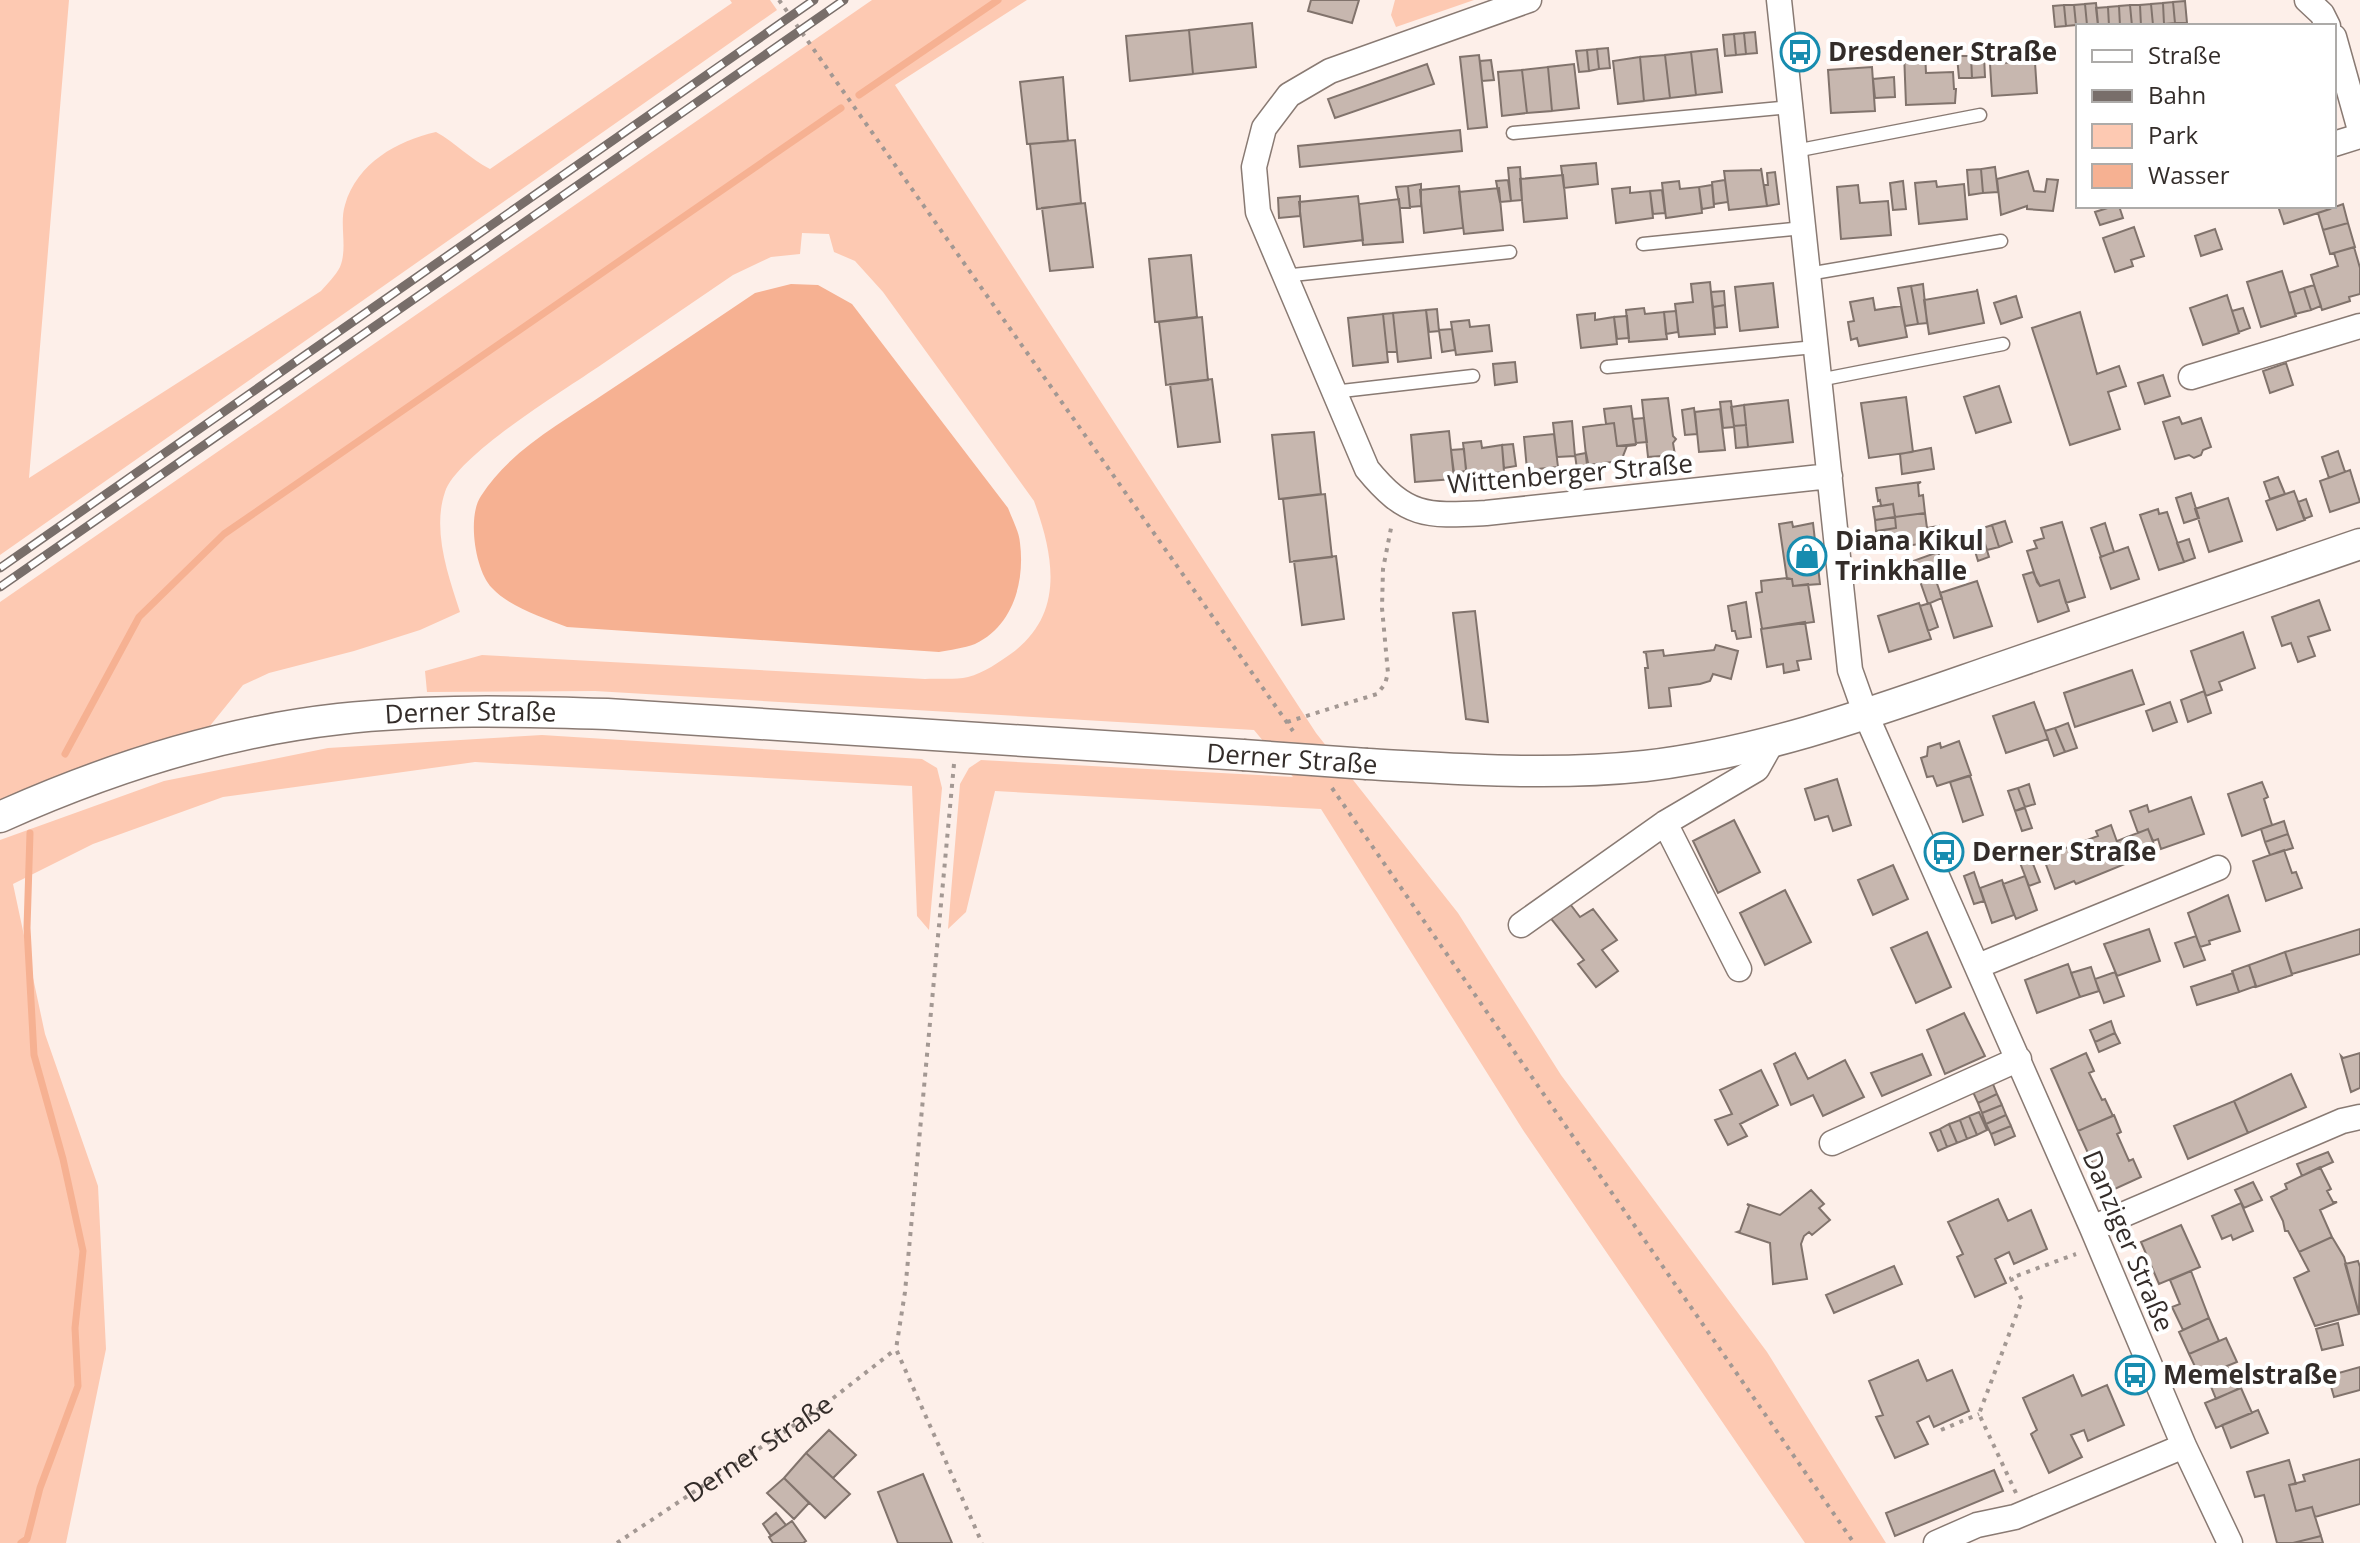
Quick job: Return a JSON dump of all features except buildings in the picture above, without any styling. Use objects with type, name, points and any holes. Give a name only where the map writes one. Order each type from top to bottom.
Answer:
[{"type":"street","name":"Wittenberger Straße","points":[[1529,0],[1330,71],[1289,95],[1264,128],[1254,167],[1258,212],[1367,469],[1397,500],[1415,510],[1434,515],[1486,513],[1830,476]]},
{"type":"street","points":[[1779,0],[1850,670],[1866,715]]},
{"type":"street","points":[[2307,0],[2322,14],[2327,24]]},
{"type":"street","points":[[2336,41],[2360,133],[2336,143]]},
{"type":"street","points":[[2191,377],[2360,326]]},
{"type":"street","name":"Derner Straße","points":[[0,817],[68,788],[207,744],[311,723],[423,712],[607,714],[1523,772],[1580,772],[1646,766],[1771,744],[1866,715],[2360,544]]},
{"type":"street","name":"Danziger Straße","points":[[1866,715],[2019,1059],[2184,1446],[2230,1543]]},
{"type":"street","points":[[1521,925],[1665,823],[1757,769],[1771,744]]},
{"type":"street","points":[[1665,823],[1739,969]]},
{"type":"street","points":[[1978,966],[2218,868]]},
{"type":"street","points":[[1832,1143],[2019,1059]]},
{"type":"street","points":[[2096,1237],[2342,1121],[2360,1117]]},
{"type":"street","points":[[1936,1543],[1977,1525],[2026,1513],[2184,1446]]},
{"type":"lane","points":[[1513,133],[1791,107]]},
{"type":"lane","points":[[1795,151],[1980,115]]},
{"type":"lane","points":[[1643,244],[1803,228]]},
{"type":"lane","points":[[1808,274],[2001,241]]},
{"type":"lane","points":[[1283,276],[1510,252]]},
{"type":"lane","points":[[1819,380],[2003,344]]},
{"type":"lane","points":[[1607,367],[1815,347]]},
{"type":"lane","points":[[1333,392],[1473,376]]},
{"type":"path","points":[[779,0],[1287,722],[1377,694],[1385,684],[1388,673],[1382,608],[1383,569],[1397,500]]},
{"type":"path","points":[[956,737],[906,1276],[896,1349],[982,1543]]},
{"type":"path","points":[[1329,783],[1854,1543]]},
{"type":"path","points":[[2026,1513],[1979,1414],[2022,1300],[2011,1278],[2096,1237]]},
{"type":"path","name":"Derner Straße","points":[[617,1543],[823,1406],[896,1349]]},
{"type":"path","points":[[1941,1430],[1979,1414]]},
{"type":"green space","points":[[0,0],[69,0],[29,478],[321,291],[340,267],[344,244],[343,212],[351,190],[380,156],[407,141],[436,132],[490,169],[732,3],[730,0],[770,0],[777,10],[0,555]]},
{"type":"green space","points":[[872,0],[1027,0],[895,85],[1316,733],[1458,913],[1561,1075],[1767,1352],[1886,1543],[1805,1543],[1523,1130],[1321,809],[995,791],[966,912],[948,929],[960,784],[969,768],[981,760],[1293,777],[1254,730],[595,691],[427,692],[425,671],[482,655],[925,679],[958,678],[991,667],[1029,638],[1041,621],[1048,602],[1050,583],[1046,542],[1034,501],[883,292],[855,261],[834,252],[829,234],[802,233],[800,254],[771,257],[733,275],[539,406],[470,460],[445,492],[440,522],[443,552],[460,612],[420,630],[269,673],[243,685],[209,727],[140,746],[39,783],[0,802],[0,602]]},
{"type":"green space","points":[[1395,0],[1474,0],[1396,27],[1391,15]]},
{"type":"green space","points":[[542,735],[922,759],[937,768],[942,788],[929,930],[917,916],[912,786],[475,762],[223,797],[93,844],[13,884],[45,1034],[98,1186],[106,1349],[66,1543],[0,1543],[0,840],[164,781],[328,748]]},
{"type":"water","points":[[791,284],[818,285],[852,304],[1008,508],[1019,539],[1020,573],[1014,601],[999,626],[975,644],[939,652],[567,627],[517,606],[492,588],[477,557],[474,516],[481,496],[507,465],[555,426],[755,293]]},
{"type":"waterway","points":[[859,95],[998,0]]},
{"type":"waterway","points":[[65,754],[139,617],[224,534],[841,108]]},
{"type":"waterway","points":[[21,1543],[27,1539],[40,1488],[78,1386],[75,1328],[83,1251],[63,1159],[34,1055],[27,928],[30,833]]},
{"type":"railway","points":[[0,568],[814,0]]},
{"type":"railway","points":[[0,587],[844,0]]},
{"type":"place","name":"Dresdener Straße","points":[[1800,52]]},
{"type":"place","name":"Diana Kikul Trinkhalle","points":[[1807,556]]},
{"type":"place","name":"Derner Straße","points":[[1944,852]]},
{"type":"place","name":"Memelstraße","points":[[2135,1375]]}]
